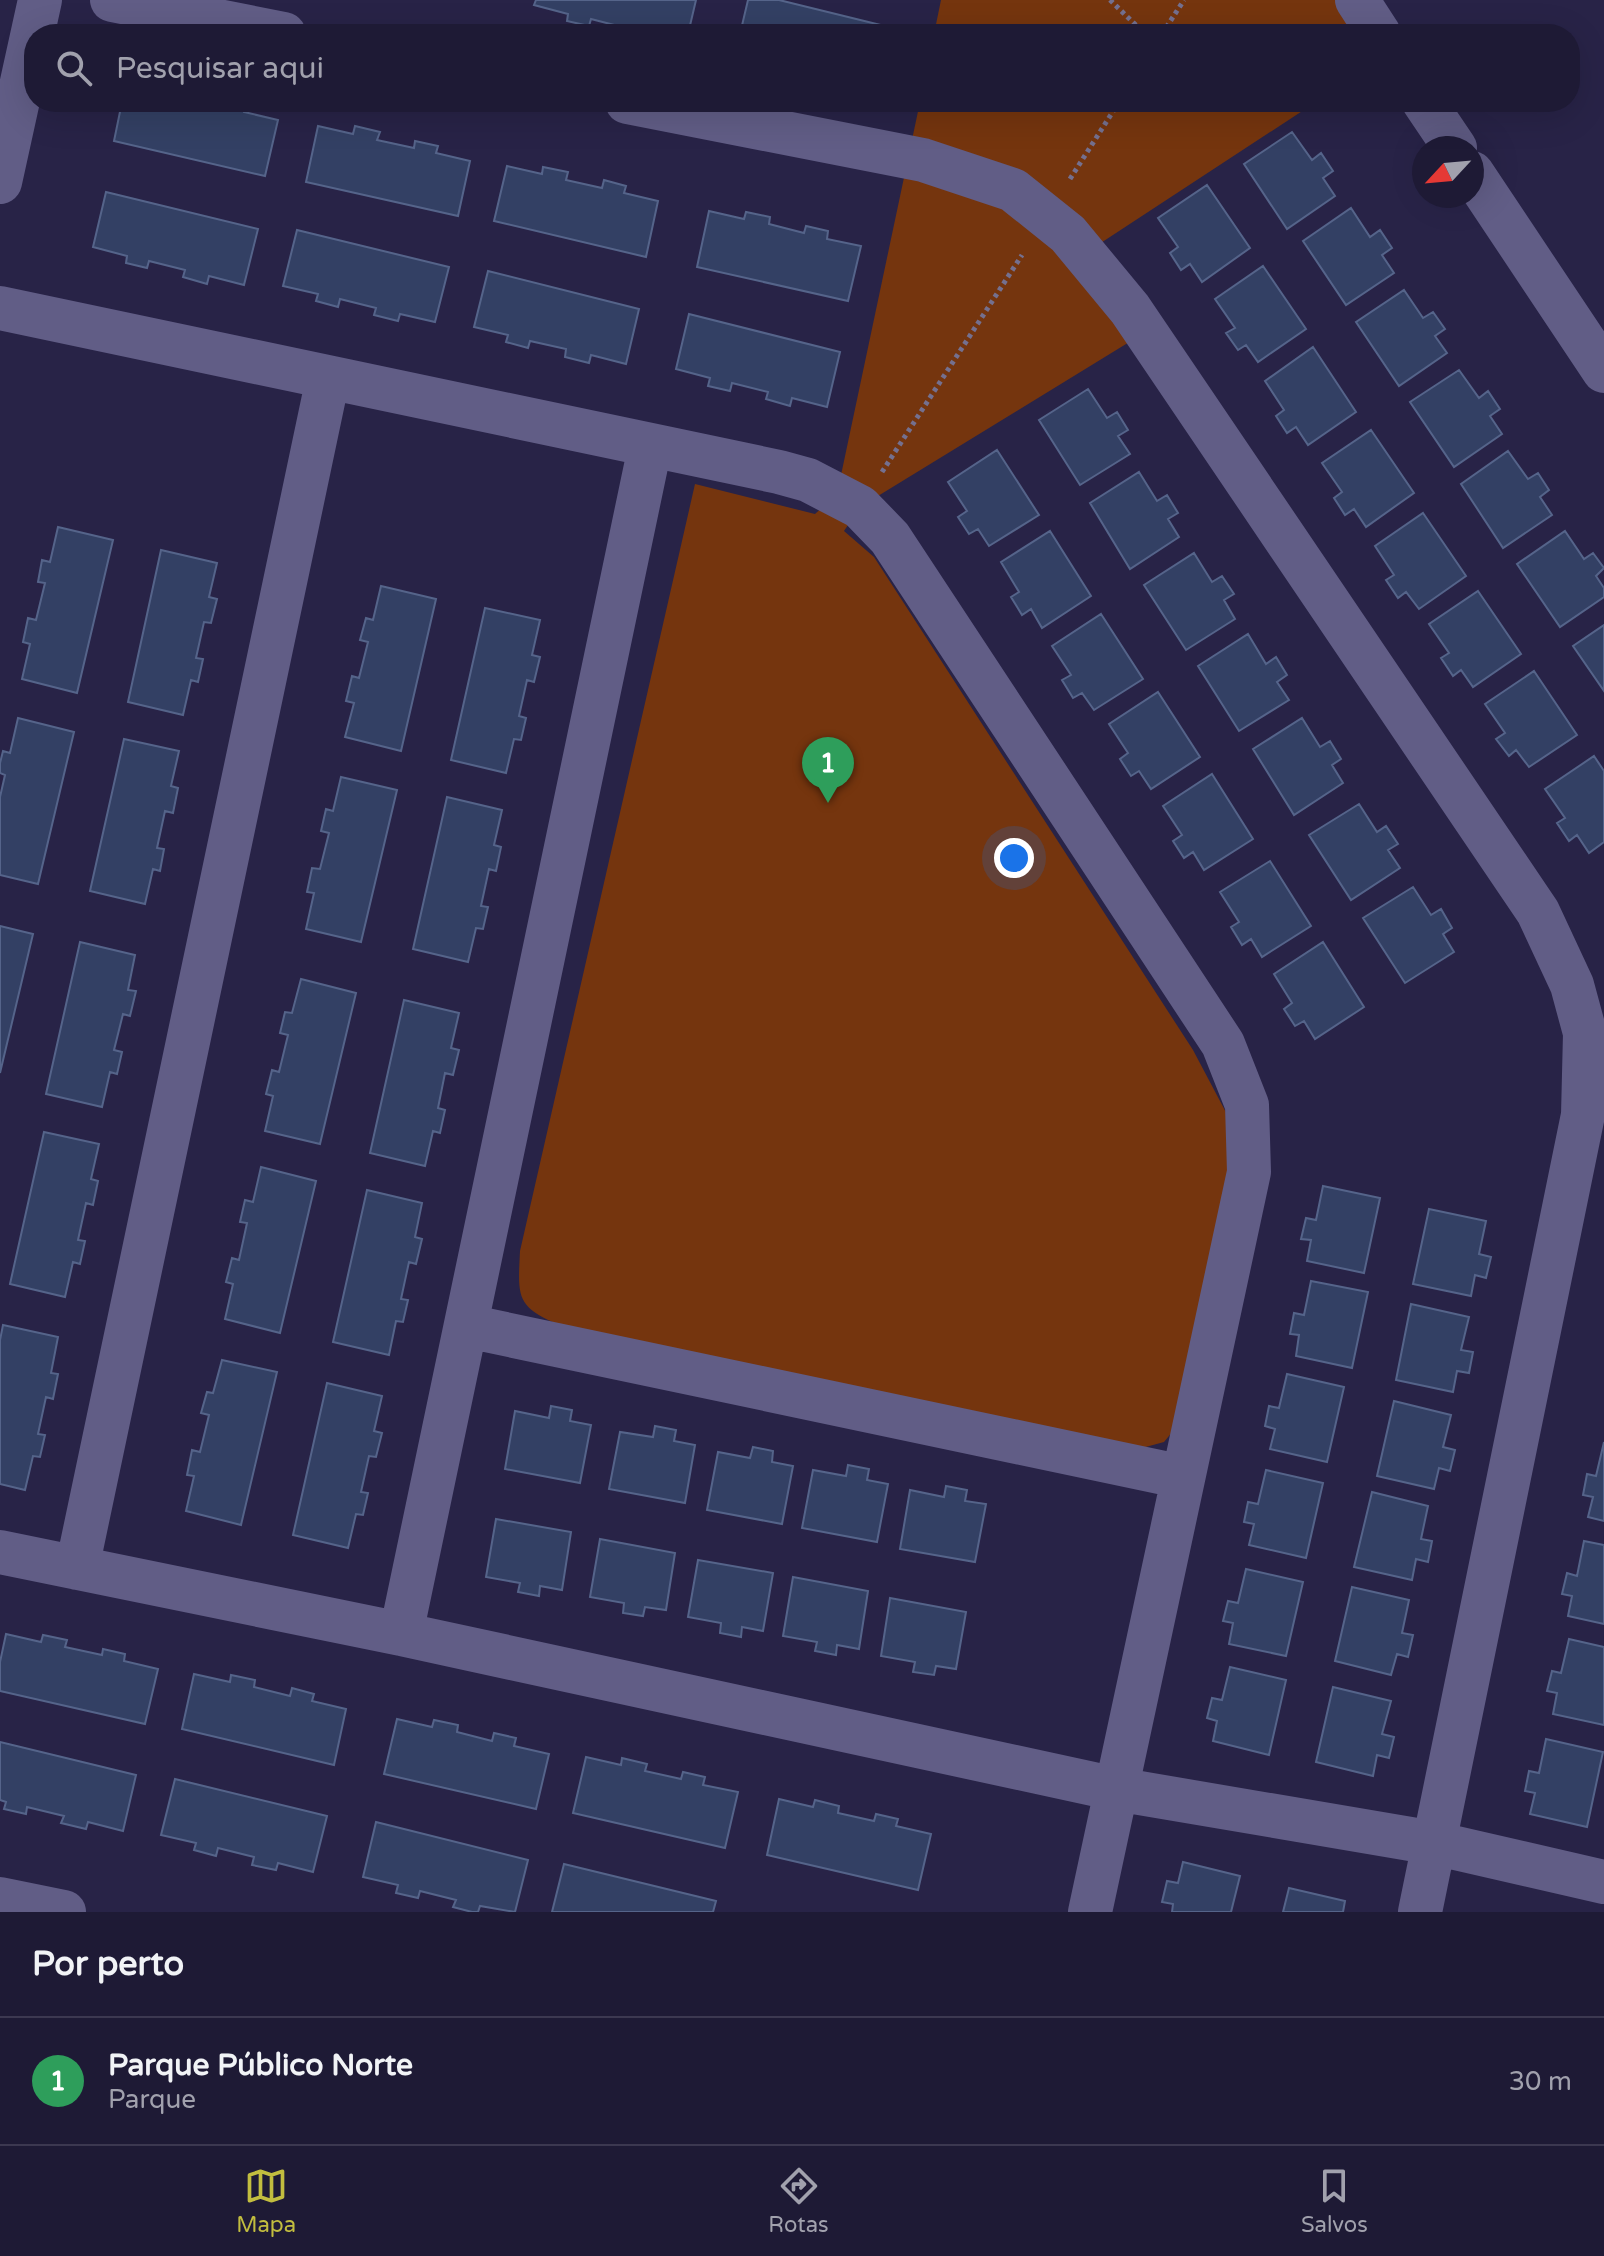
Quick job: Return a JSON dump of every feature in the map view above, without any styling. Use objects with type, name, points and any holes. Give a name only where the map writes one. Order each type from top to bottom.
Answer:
[{"type":"street","points":[[35,24],[40,0]]},
{"type":"street","points":[[112,0],[233,24]]},
{"type":"street","points":[[1357,0],[1373,24]]},
{"type":"street","points":[[0,182],[24,73]]},
{"type":"street","points":[[678,112],[923,160],[1013,190],[1068,234],[1130,309],[1538,912],[1572,985],[1585,1033],[1583,1115],[1420,1912]]},
{"type":"street","points":[[1431,112],[1447,136]]},
{"type":"street","points":[[1484,191],[1604,371]]},
{"type":"street","points":[[0,308],[808,480],[860,507],[890,538],[1223,1044],[1247,1105],[1249,1172],[1090,1912]]},
{"type":"street","points":[[77,1568],[328,378]]},
{"type":"street","points":[[401,1634],[650,447]]},
{"type":"street","points":[[467,1326],[1183,1477]]},
{"type":"street","points":[[0,1552],[401,1634],[1116,1789],[1434,1843],[1604,1882]]},
{"type":"street","points":[[0,1899],[64,1912]]},
{"type":"path","points":[[1110,0],[1135,24]]},
{"type":"path","points":[[1168,24],[1184,0]]},
{"type":"path","points":[[860,507],[1113,112]]},
{"type":"shaded area","points":[[941,0],[1357,0],[1373,24],[936,24]]},
{"type":"shaded area","points":[[918,112],[1301,112],[1084,254],[1144,333],[860,507],[844,531],[874,557],[1193,1050],[1229,1118],[1233,1162],[1178,1425],[1164,1442],[1142,1448],[560,1325],[534,1312],[522,1298],[520,1251],[695,484],[815,514],[837,494]]},
{"type":"building","points":[[536,0],[696,0],[690,24],[610,24],[591,19],[590,24],[580,24],[567,21],[568,14],[534,5]]},
{"type":"building","points":[[748,0],[779,0],[877,24],[742,24]]},
{"type":"building","points":[[120,112],[244,112],[278,120],[265,176],[114,141]]},
{"type":"building","points":[[318,126],[353,134],[355,126],[380,132],[377,140],[414,148],[415,141],[438,146],[436,153],[470,161],[458,216],[306,182]]},
{"type":"building","points":[[1292,132],[1312,160],[1321,153],[1333,171],[1323,178],[1335,196],[1287,229],[1244,164]]},
{"type":"building","points":[[507,166],[542,174],[543,167],[568,172],[566,180],[602,188],[604,180],[626,186],[624,193],[658,201],[646,257],[494,221]]},
{"type":"building","points":[[1207,185],[1250,248],[1202,282],[1190,264],[1181,270],[1170,253],[1178,247],[1158,218]]},
{"type":"building","points":[[106,192],[258,229],[244,285],[209,276],[207,284],[183,277],[185,270],[149,261],[147,268],[126,263],[127,256],[93,247]]},
{"type":"building","points":[[1351,208],[1370,237],[1380,230],[1392,248],[1382,255],[1394,273],[1346,305],[1303,241]]},
{"type":"building","points":[[709,211],[744,219],[746,212],[770,217],[769,224],[804,233],[806,226],[828,231],[827,239],[861,246],[848,301],[697,267]]},
{"type":"building","points":[[297,230],[449,267],[435,322],[400,314],[398,321],[374,315],[376,308],[340,299],[338,307],[316,301],[318,294],[283,286]]},
{"type":"building","points":[[1263,266],[1306,329],[1258,362],[1246,345],[1238,350],[1226,333],[1235,328],[1215,299]]},
{"type":"building","points":[[488,271],[639,309],[626,364],[591,355],[589,363],[565,357],[566,349],[530,341],[528,348],[506,342],[508,335],[474,327]]},
{"type":"building","points":[[1404,290],[1423,318],[1433,312],[1445,329],[1435,336],[1447,353],[1399,386],[1356,322]]},
{"type":"building","points":[[689,314],[840,352],[827,407],[792,398],[790,406],[766,399],[768,392],[732,383],[730,391],[708,386],[710,378],[676,369]]},
{"type":"building","points":[[1313,347],[1356,412],[1308,445],[1296,427],[1287,433],[1276,416],[1284,410],[1265,381]]},
{"type":"building","points":[[1459,370],[1479,398],[1488,391],[1500,409],[1490,416],[1502,434],[1454,467],[1410,402]]},
{"type":"building","points":[[1088,389],[1107,418],[1117,412],[1128,430],[1118,436],[1130,454],[1080,485],[1039,420]]},
{"type":"building","points":[[1371,430],[1414,493],[1366,527],[1354,509],[1345,515],[1334,498],[1342,492],[1322,463]]},
{"type":"building","points":[[997,450],[1039,515],[989,546],[978,529],[969,534],[958,517],[967,511],[948,482]]},
{"type":"building","points":[[1508,451],[1528,479],[1538,473],[1549,490],[1540,497],[1552,515],[1503,548],[1461,484]]},
{"type":"building","points":[[1139,472],[1157,501],[1167,495],[1178,513],[1168,519],[1179,537],[1130,569],[1090,503]]},
{"type":"building","points":[[1423,513],[1466,576],[1419,609],[1406,592],[1398,598],[1386,580],[1394,575],[1375,546]]},
{"type":"building","points":[[58,527],[113,540],[77,693],[22,679],[30,644],[23,642],[28,618],[36,620],[45,583],[38,582],[42,560],[50,562]]},
{"type":"building","points":[[1050,531],[1091,596],[1042,628],[1031,609],[1022,615],[1011,597],[1019,592],[1001,562]]},
{"type":"building","points":[[1565,531],[1584,559],[1593,553],[1604,568],[1596,576],[1604,588],[1604,597],[1560,627],[1517,564]]},
{"type":"building","points":[[161,550],[217,563],[209,597],[217,599],[211,623],[204,622],[196,658],[203,659],[198,682],[191,680],[183,715],[128,702]]},
{"type":"building","points":[[1194,553],[1212,582],[1222,576],[1234,594],[1224,600],[1235,619],[1186,650],[1144,585]]},
{"type":"building","points":[[381,586],[436,599],[401,751],[345,737],[354,703],[346,701],[352,676],[359,678],[368,642],[360,640],[366,618],[373,620]]},
{"type":"building","points":[[1478,591],[1521,654],[1473,687],[1461,670],[1453,676],[1441,658],[1449,653],[1429,624]]},
{"type":"building","points":[[485,608],[540,620],[532,655],[540,657],[534,682],[527,680],[519,716],[526,718],[521,740],[514,739],[506,773],[451,760]]},
{"type":"building","points":[[1101,614],[1143,679],[1094,710],[1082,693],[1073,698],[1062,680],[1071,675],[1052,646]]},
{"type":"building","points":[[1604,625],[1604,691],[1573,646]]},
{"type":"building","points":[[1248,634],[1266,664],[1276,657],[1287,675],[1277,682],[1289,700],[1239,731],[1198,666]]},
{"type":"building","points":[[1534,671],[1577,735],[1529,767],[1516,750],[1509,756],[1496,739],[1505,733],[1485,704]]},
{"type":"building","points":[[1158,692],[1200,757],[1151,789],[1139,771],[1131,776],[1120,759],[1128,753],[1109,724]]},
{"type":"building","points":[[18,718],[74,732],[38,884],[0,875],[0,797],[5,775],[0,773],[0,763],[3,751],[10,753]]},
{"type":"building","points":[[1302,718],[1320,747],[1330,741],[1341,759],[1332,765],[1343,783],[1294,815],[1253,749]]},
{"type":"building","points":[[124,739],[179,751],[171,786],[178,788],[173,813],[165,811],[157,848],[164,849],[160,871],[153,869],[145,904],[90,891]]},
{"type":"building","points":[[1594,756],[1604,771],[1604,842],[1589,853],[1577,835],[1569,841],[1557,823],[1565,818],[1545,789]]},
{"type":"building","points":[[1212,774],[1253,839],[1204,870],[1193,852],[1184,858],[1173,841],[1182,835],[1163,806]]},
{"type":"building","points":[[341,777],[397,790],[361,942],[306,929],[314,893],[307,892],[312,868],[320,869],[329,833],[321,831],[326,809],[333,811]]},
{"type":"building","points":[[447,797],[502,810],[494,845],[501,847],[496,871],[489,869],[481,906],[488,907],[483,929],[476,928],[468,962],[413,949]]},
{"type":"building","points":[[1359,804],[1377,832],[1386,826],[1398,844],[1388,850],[1400,868],[1351,900],[1309,835]]},
{"type":"building","points":[[1270,861],[1311,926],[1262,957],[1251,939],[1242,945],[1231,927],[1239,922],[1220,892]]},
{"type":"building","points":[[1413,887],[1431,915],[1441,909],[1452,928],[1443,934],[1454,952],[1405,983],[1363,918]]},
{"type":"building","points":[[0,926],[33,934],[0,1073]]},
{"type":"building","points":[[80,942],[135,955],[128,990],[136,991],[130,1016],[123,1014],[114,1050],[122,1052],[117,1074],[110,1072],[102,1107],[46,1094]]},
{"type":"building","points":[[1323,942],[1364,1007],[1315,1039],[1304,1021],[1295,1026],[1284,1009],[1292,1003],[1274,974]]},
{"type":"building","points":[[301,979],[356,993],[320,1144],[265,1131],[273,1096],[266,1094],[272,1070],[279,1072],[288,1035],[280,1033],[285,1012],[292,1013]]},
{"type":"building","points":[[404,1000],[459,1013],[451,1048],[459,1050],[453,1075],[445,1073],[438,1108],[445,1110],[440,1133],[433,1131],[425,1166],[370,1153]]},
{"type":"building","points":[[44,1132],[99,1144],[91,1179],[98,1181],[93,1205],[86,1203],[78,1240],[85,1241],[80,1264],[73,1262],[65,1297],[10,1284]]},
{"type":"building","points":[[261,1167],[316,1181],[280,1333],[225,1319],[233,1284],[226,1282],[232,1258],[239,1260],[247,1223],[240,1222],[245,1200],[253,1202]]},
{"type":"building","points":[[1323,1186],[1380,1198],[1364,1273],[1307,1261],[1311,1240],[1301,1239],[1306,1218],[1316,1220]]},
{"type":"building","points":[[367,1190],[422,1203],[415,1237],[422,1239],[416,1264],[409,1262],[401,1299],[408,1300],[403,1322],[396,1321],[389,1355],[333,1342]]},
{"type":"building","points":[[1429,1209],[1486,1221],[1479,1254],[1491,1257],[1486,1278],[1475,1275],[1471,1296],[1413,1284]]},
{"type":"building","points":[[1311,1281],[1368,1292],[1352,1368],[1296,1356],[1299,1335],[1290,1334],[1294,1313],[1304,1315]]},
{"type":"building","points":[[1411,1304],[1469,1317],[1461,1350],[1473,1352],[1469,1373],[1457,1371],[1453,1392],[1396,1380]]},
{"type":"building","points":[[3,1325],[58,1337],[51,1373],[58,1374],[53,1399],[46,1397],[38,1434],[45,1435],[40,1457],[33,1456],[25,1490],[0,1484],[0,1340]]},
{"type":"building","points":[[222,1360],[277,1372],[241,1525],[186,1511],[194,1476],[187,1475],[192,1450],[200,1452],[209,1415],[201,1413],[207,1392],[213,1393]]},
{"type":"building","points":[[1287,1374],[1344,1387],[1327,1462],[1270,1449],[1275,1429],[1265,1426],[1269,1406],[1279,1408]]},
{"type":"building","points":[[327,1383],[382,1396],[374,1431],[382,1433],[376,1457],[369,1456],[361,1492],[368,1493],[363,1515],[356,1514],[348,1548],[293,1535]]},
{"type":"building","points":[[1394,1401],[1451,1415],[1443,1447],[1455,1450],[1450,1471],[1439,1468],[1434,1489],[1377,1476]]},
{"type":"building","points":[[551,1406],[572,1410],[570,1421],[591,1425],[580,1483],[505,1469],[515,1411],[549,1418]]},
{"type":"building","points":[[655,1426],[676,1430],[674,1441],[695,1445],[685,1503],[609,1489],[620,1432],[653,1437]]},
{"type":"building","points":[[1604,1442],[1604,1521],[1588,1517],[1593,1497],[1583,1495],[1587,1474],[1596,1476]]},
{"type":"building","points":[[753,1447],[773,1451],[772,1462],[793,1466],[782,1524],[707,1510],[718,1452],[750,1458]]},
{"type":"building","points":[[848,1465],[869,1469],[867,1480],[888,1484],[877,1542],[802,1528],[813,1470],[846,1476]]},
{"type":"building","points":[[1266,1470],[1323,1483],[1306,1558],[1249,1545],[1254,1524],[1244,1522],[1248,1502],[1258,1504]]},
{"type":"building","points":[[946,1486],[967,1490],[965,1501],[986,1504],[975,1562],[900,1549],[910,1490],[944,1497]]},
{"type":"building","points":[[1372,1492],[1428,1506],[1421,1539],[1432,1541],[1428,1562],[1416,1559],[1412,1580],[1354,1567]]},
{"type":"building","points":[[496,1519],[571,1532],[562,1590],[540,1586],[539,1596],[518,1592],[520,1583],[486,1577]]},
{"type":"building","points":[[600,1539],[675,1553],[666,1610],[645,1607],[643,1616],[623,1613],[624,1603],[590,1597]]},
{"type":"building","points":[[1584,1541],[1604,1545],[1604,1624],[1568,1616],[1572,1596],[1562,1594],[1567,1573],[1577,1576]]},
{"type":"building","points":[[698,1560],[773,1573],[763,1631],[742,1627],[741,1637],[720,1633],[721,1623],[688,1617]]},
{"type":"building","points":[[1246,1569],[1303,1582],[1286,1656],[1229,1644],[1233,1623],[1223,1621],[1228,1601],[1238,1603]]},
{"type":"building","points":[[793,1577],[868,1591],[859,1649],[837,1645],[836,1655],[815,1651],[817,1642],[783,1636]]},
{"type":"building","points":[[1352,1587],[1409,1600],[1402,1633],[1413,1635],[1408,1657],[1397,1654],[1391,1675],[1335,1661]]},
{"type":"building","points":[[890,1598],[966,1612],[956,1669],[936,1666],[934,1675],[913,1672],[915,1662],[881,1656]]},
{"type":"building","points":[[6,1634],[41,1642],[43,1635],[67,1640],[65,1647],[102,1655],[103,1649],[125,1654],[124,1661],[158,1669],[145,1724],[0,1691],[0,1662]]},
{"type":"building","points":[[1569,1639],[1604,1647],[1604,1725],[1553,1714],[1557,1693],[1547,1691],[1552,1671],[1561,1673]]},
{"type":"building","points":[[1230,1667],[1286,1680],[1269,1755],[1213,1741],[1217,1721],[1207,1718],[1212,1698],[1222,1700]]},
{"type":"building","points":[[194,1674],[230,1682],[231,1675],[255,1680],[254,1687],[290,1696],[292,1688],[314,1694],[312,1701],[346,1709],[334,1765],[182,1729]]},
{"type":"building","points":[[1333,1687],[1391,1701],[1382,1734],[1394,1737],[1389,1758],[1377,1755],[1373,1776],[1316,1762]]},
{"type":"building","points":[[397,1719],[432,1727],[434,1720],[458,1725],[457,1732],[492,1741],[494,1733],[516,1738],[514,1746],[549,1754],[536,1809],[384,1774]]},
{"type":"building","points":[[1546,1739],[1603,1752],[1587,1827],[1530,1814],[1535,1793],[1525,1791],[1529,1771],[1539,1773]]},
{"type":"building","points":[[0,1742],[136,1775],[123,1831],[88,1822],[86,1829],[61,1823],[64,1816],[27,1807],[26,1814],[4,1809],[6,1802],[0,1800]]},
{"type":"building","points":[[586,1757],[621,1765],[622,1758],[647,1764],[645,1771],[681,1779],[683,1772],[705,1777],[703,1785],[738,1792],[725,1848],[573,1813]]},
{"type":"building","points":[[175,1779],[327,1816],[313,1872],[278,1863],[276,1870],[252,1865],[254,1857],[218,1848],[216,1856],[194,1850],[196,1843],[161,1835]]},
{"type":"building","points":[[779,1799],[813,1807],[815,1800],[839,1806],[838,1813],[874,1821],[876,1814],[898,1819],[896,1826],[931,1834],[918,1890],[767,1855]]},
{"type":"building","points":[[376,1822],[528,1860],[515,1912],[480,1906],[478,1912],[472,1912],[453,1907],[456,1900],[420,1891],[418,1898],[396,1893],[398,1885],[363,1877]]},
{"type":"building","points":[[1183,1862],[1240,1876],[1231,1912],[1172,1912],[1173,1904],[1162,1902],[1167,1881],[1178,1883]]},
{"type":"building","points":[[564,1864],[716,1901],[713,1912],[552,1912]]},
{"type":"building","points":[[1289,1888],[1345,1901],[1343,1912],[1283,1912]]},
{"type":"place","name":"Parque Público Norte","points":[[828,803]]}]
